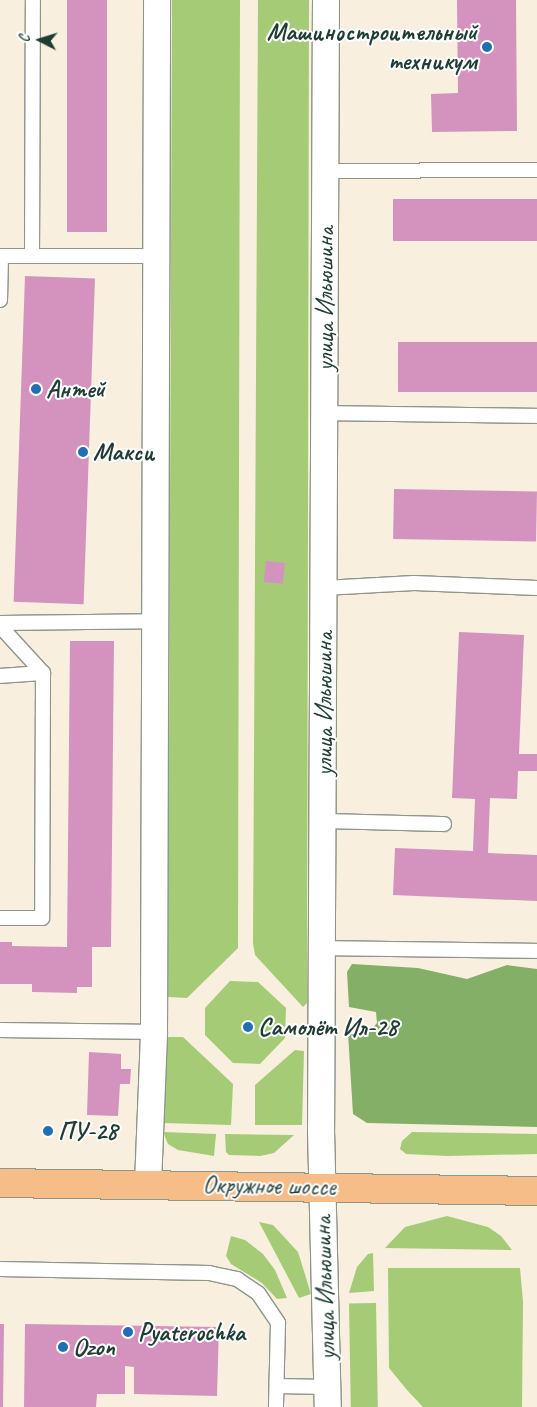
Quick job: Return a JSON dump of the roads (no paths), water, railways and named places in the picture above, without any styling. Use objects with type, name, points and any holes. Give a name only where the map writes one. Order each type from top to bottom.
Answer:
[{"type":"main road","name":"Окружное шоссе","points":[[0,1183],[537,1191]]},
{"type":"street","points":[[148,1184],[154,1032],[153,621],[158,0]]},
{"type":"street","name":"улица Ильюшина","points":[[326,0],[321,1187],[328,1397]]},
{"type":"street","points":[[537,1191],[537,1196]]},
{"type":"lane","points":[[32,256],[33,0]]},
{"type":"lane","points":[[326,171],[537,170]]},
{"type":"lane","points":[[0,300],[1,256],[156,256]]},
{"type":"lane","points":[[325,413],[537,416]]},
{"type":"lane","points":[[324,588],[414,583],[537,588]]},
{"type":"lane","points":[[0,624],[153,621]]},
{"type":"lane","points":[[0,624],[43,673],[42,918],[0,918]]},
{"type":"lane","points":[[0,676],[43,673]]},
{"type":"lane","points":[[323,821],[444,824]]},
{"type":"lane","points":[[322,948],[537,951]]},
{"type":"lane","points":[[0,1030],[154,1032]]},
{"type":"lane","points":[[0,1270],[209,1273],[237,1279],[258,1293],[278,1323],[276,1407]]},
{"type":"lane","points":[[277,1386],[328,1397]]},
{"type":"place","name":"Машиностроительный техникум","points":[[487,47]]},
{"type":"place","name":"Антей","points":[[36,389]]},
{"type":"place","name":"Макси","points":[[83,452]]},
{"type":"place","name":"Самолёт Ил-28","points":[[248,1027]]},
{"type":"place","name":"ПУ-28","points":[[48,1131]]},
{"type":"place","name":"Pyaterochka","points":[[128,1332]]},
{"type":"place","name":"Ozon","points":[[63,1347]]}]
